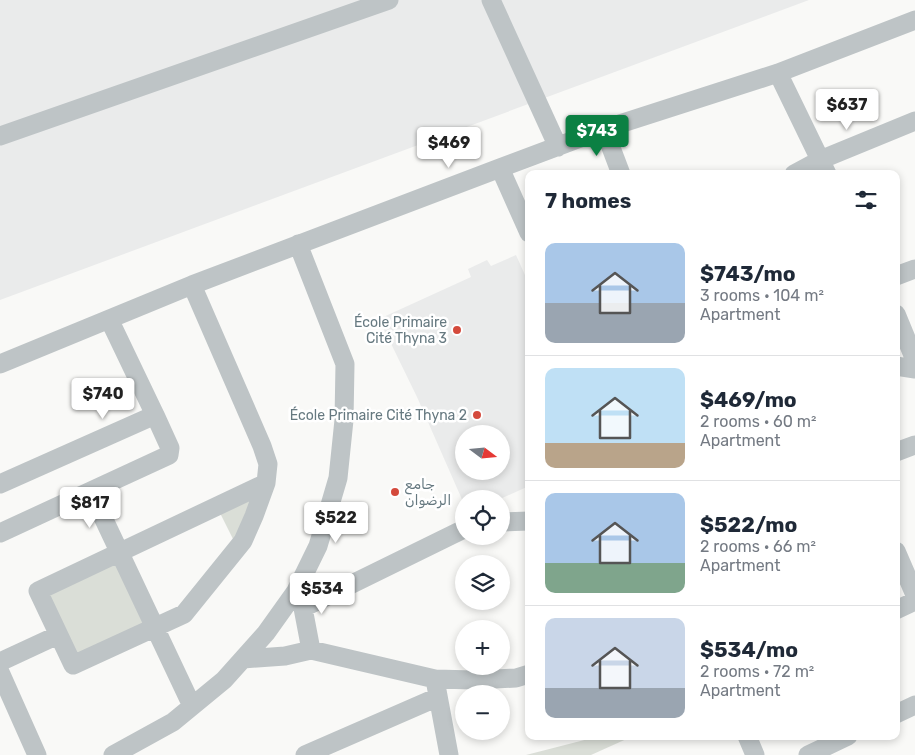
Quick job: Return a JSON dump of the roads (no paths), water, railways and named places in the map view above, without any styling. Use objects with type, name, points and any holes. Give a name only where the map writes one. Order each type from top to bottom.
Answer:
[{"type":"street","points":[[0,136],[389,0]]},
{"type":"street","points":[[491,0],[558,146]]},
{"type":"street","points":[[0,364],[192,285],[558,146],[778,73],[915,20]]},
{"type":"street","points":[[778,73],[823,167]]},
{"type":"street","points":[[811,170],[823,167],[915,121]]},
{"type":"street","points":[[604,130],[619,170]]},
{"type":"street","points":[[500,168],[525,224]]},
{"type":"street","points":[[298,244],[345,364],[344,420],[338,478],[300,600],[311,650]]},
{"type":"street","points":[[900,275],[915,269]]},
{"type":"street","points":[[192,285],[262,446],[268,464],[266,483],[243,541],[184,614],[72,665],[38,591],[266,483]]},
{"type":"street","points":[[0,533],[169,455],[170,448],[110,320]]},
{"type":"street","points":[[900,324],[915,360]]},
{"type":"street","points":[[900,367],[915,369]]},
{"type":"street","points":[[0,484],[155,415]]},
{"type":"street","points":[[900,451],[915,445]]},
{"type":"street","points":[[91,492],[192,706]]},
{"type":"street","points":[[510,522],[525,521]]},
{"type":"street","points":[[113,755],[172,722],[224,680],[266,633],[300,600],[455,533]]},
{"type":"street","points":[[900,560],[915,595]]},
{"type":"street","points":[[900,608],[915,601]]},
{"type":"street","points":[[266,633],[285,656]]},
{"type":"street","points":[[0,662],[58,635]]},
{"type":"street","points":[[243,659],[285,656],[311,650],[437,688]]},
{"type":"street","points":[[0,672],[37,755]]},
{"type":"street","points":[[305,755],[437,688],[474,680],[525,674]]},
{"type":"street","points":[[437,688],[449,755]]},
{"type":"street","points":[[900,712],[915,705]]},
{"type":"street","points":[[749,740],[755,755]]},
{"type":"street","points":[[808,755],[840,740]]},
{"type":"place","name":"École Primaire Cité Thyna 3","points":[[457,330]]},
{"type":"place","name":"École Primaire Cité Thyna 2","points":[[477,415]]},
{"type":"place","name":"جامع الرضوان","points":[[395,492]]}]
